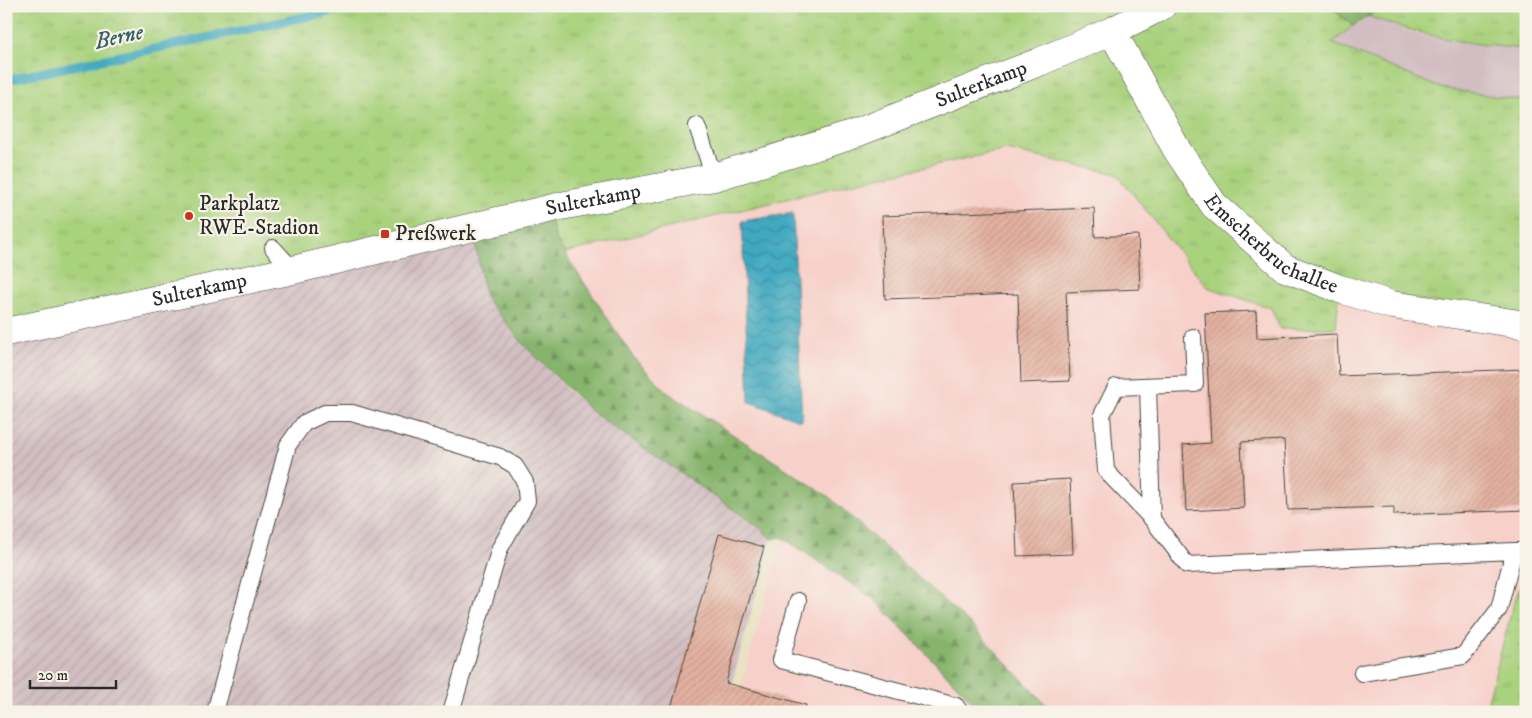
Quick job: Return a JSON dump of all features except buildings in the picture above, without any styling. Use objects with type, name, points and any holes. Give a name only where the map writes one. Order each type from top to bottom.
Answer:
[{"type":"street","name":"Sulterkamp","points":[[6,332],[293,270],[561,206],[714,177],[846,137],[1040,62],[1112,31],[1162,6]]},
{"type":"street","name":"Emscherbruchallee","points":[[1112,31],[1177,150],[1214,205],[1285,268],[1340,289],[1392,305],[1526,325]]},
{"type":"lane","points":[[697,126],[714,177]]},
{"type":"lane","points":[[273,248],[293,270]]},
{"type":"lane","points":[[1193,337],[1195,384],[1116,387],[1102,414],[1106,471],[1152,519],[1187,565],[1520,551],[1499,609],[1463,656],[1362,674]]},
{"type":"lane","points":[[1148,386],[1152,519]]},
{"type":"lane","points":[[215,712],[288,445],[304,423],[325,413],[352,413],[500,456],[514,466],[525,482],[527,501],[500,548],[451,712]]},
{"type":"lane","points":[[798,601],[781,660],[956,706],[960,712]]},
{"type":"shaded area","points":[[1368,16],[1414,33],[1469,44],[1526,48],[1526,101],[1441,88],[1331,43]]},
{"type":"shaded area","points":[[1006,150],[1117,174],[1207,287],[1271,308],[1339,294],[1526,331],[1526,570],[1513,606],[1485,712],[1053,712],[972,626],[828,496],[667,392],[633,357],[565,253],[860,181]]},
{"type":"shaded area","points":[[473,230],[525,346],[571,394],[592,412],[762,529],[771,539],[724,712],[6,712],[6,335]]},
{"type":"shaded area","points":[[782,537],[874,599],[982,712],[734,712]]},
{"type":"green space","points":[[6,6],[1154,6],[846,134],[6,331]]},
{"type":"green space","points":[[1172,6],[1329,6],[1353,26],[1332,43],[1441,88],[1526,101],[1526,317],[1390,295],[1287,260],[1218,200],[1120,33]]},
{"type":"green space","points":[[1329,6],[1383,6],[1353,26]]},
{"type":"green space","points":[[1383,6],[1526,6],[1526,49],[1446,39],[1368,16]]},
{"type":"green space","points":[[1110,36],[1209,206],[1339,294],[1336,328],[1280,329],[1271,308],[1207,287],[1117,174],[1006,150],[860,181],[565,253],[556,240],[549,212],[618,200]]},
{"type":"green space","points":[[549,212],[556,240],[633,357],[667,392],[828,496],[972,626],[1053,712],[982,712],[874,599],[782,537],[771,539],[762,529],[592,412],[525,346],[485,297],[473,230]]},
{"type":"green space","points":[[1526,570],[1526,681],[1518,712],[1485,712],[1513,606]]},
{"type":"water","points":[[793,213],[802,421],[749,402],[742,221]]},
{"type":"waterway","name":"Berne","points":[[6,80],[357,6]]},
{"type":"place","name":"Parkplatz RWE-Stadion","points":[[189,216]]},
{"type":"place","name":"Preßwerk","points":[[385,234]]}]
